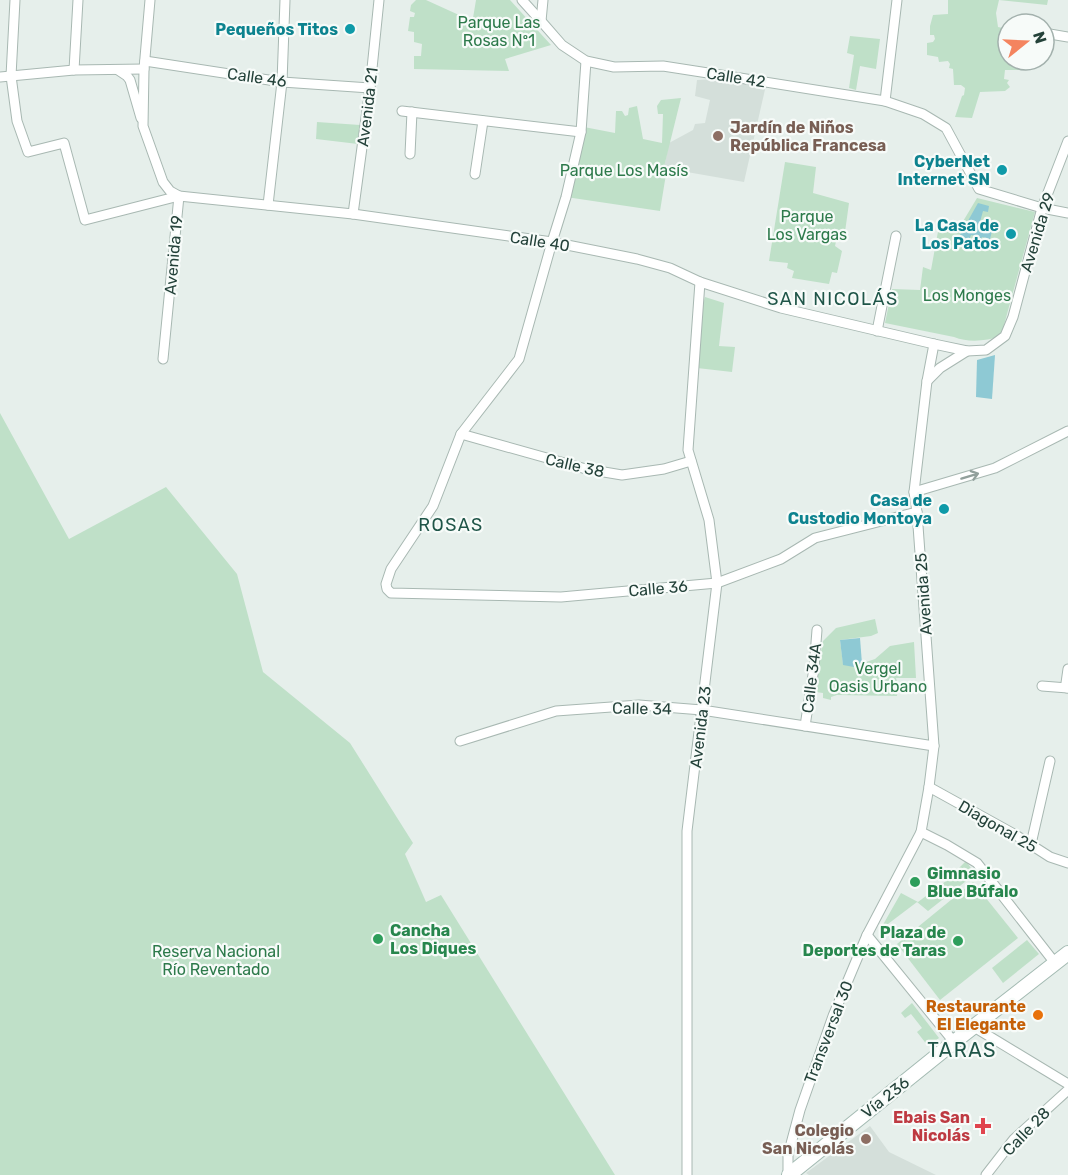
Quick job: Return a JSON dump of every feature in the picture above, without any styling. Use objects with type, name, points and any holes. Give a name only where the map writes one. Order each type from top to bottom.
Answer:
[{"type":"main road","name":"Vía 236","points":[[788,1175],[1068,953]]},
{"type":"street","points":[[11,76],[15,0]]},
{"type":"street","points":[[74,70],[78,0]]},
{"type":"street","name":"Avenida 19","points":[[143,126],[150,0]]},
{"type":"street","points":[[268,205],[282,82],[285,2],[274,0]]},
{"type":"street","name":"Avenida 21","points":[[353,214],[379,0]]},
{"type":"street","points":[[460,434],[519,359],[566,197],[581,132],[586,61],[562,45],[522,0]]},
{"type":"street","points":[[542,21],[543,0]]},
{"type":"street","points":[[885,102],[897,0]]},
{"type":"street","name":"Calle 42","points":[[586,61],[615,67],[663,66],[885,102],[923,114],[946,128],[979,189],[1042,208],[1068,213]]},
{"type":"street","name":"Calle 46","points":[[0,77],[145,65],[282,82],[370,88]]},
{"type":"street","name":"Avenida 19","points":[[116,69],[130,80],[163,183],[178,196],[163,359]]},
{"type":"street","name":"Calle 40","points":[[11,76],[17,121],[28,152],[64,143],[85,220],[178,196],[353,214],[552,242],[670,268],[700,282],[781,308],[967,351],[986,350]]},
{"type":"street","points":[[410,154],[407,111],[581,132]]},
{"type":"street","points":[[475,174],[483,120]]},
{"type":"street","name":"Avenida 29","points":[[986,350],[1005,336],[1013,317],[1042,208],[1068,141]]},
{"type":"street","points":[[878,331],[896,236]]},
{"type":"street","name":"Avenida 23","points":[[687,1175],[687,831],[717,583],[709,520],[688,450],[700,282]]},
{"type":"street","name":"Avenida 25","points":[[921,832],[934,746],[914,492],[927,381],[934,344]]},
{"type":"street","points":[[927,381],[940,368],[967,351]]},
{"type":"street","points":[[914,492],[995,468],[1068,432]]},
{"type":"street","name":"Calle 38","points":[[460,434],[586,469],[622,475],[664,469],[691,461]]},
{"type":"street","name":"Calle 36","points":[[460,434],[433,506],[391,569],[386,584],[387,589],[392,593],[561,597],[717,583],[781,559],[815,538],[917,512]]},
{"type":"street","name":"Calle 34A","points":[[805,726],[817,630]]},
{"type":"street","points":[[1042,686],[1068,688],[1066,683],[1068,669]]},
{"type":"street","name":"Calle 34","points":[[460,741],[556,711],[639,705],[702,710],[934,746]]},
{"type":"street","points":[[1031,844],[1050,761]]},
{"type":"street","name":"Diagonal 25","points":[[929,787],[1050,857],[1068,863]]},
{"type":"street","points":[[921,832],[947,844],[977,863],[1055,963]]},
{"type":"street","name":"Transversal 30","points":[[788,1175],[788,1155],[800,1110],[833,1016],[867,935],[921,832]]},
{"type":"street","points":[[867,935],[954,1042]]},
{"type":"street","points":[[974,1027],[1068,1084]]},
{"type":"street","name":"Calle 28","points":[[986,1175],[1014,1139],[1068,1090]]},
{"type":"shaded area","name":"Jardín de Niños República Francesa","points":[[718,79],[766,85],[744,182],[664,168],[669,143],[693,130],[695,124],[705,123],[710,100],[695,96],[697,80]]},
{"type":"shaded area","name":"Colegio San Nicolás","points":[[870,1126],[889,1152],[936,1175],[809,1175],[806,1173]]},
{"type":"green space","name":"Parque Las Rosas Nº1","points":[[416,0],[426,0],[470,20],[473,18],[476,0],[510,0],[551,45],[505,59],[509,71],[414,69],[414,56],[421,56],[422,44],[414,42],[414,32],[408,31],[410,17],[414,17],[415,13],[410,11],[411,5]]},
{"type":"green space","points":[[948,0],[999,0],[996,12],[996,72],[1005,72],[1004,79],[1009,80],[1007,83],[1010,87],[1005,91],[980,92],[972,118],[955,117],[965,88],[961,85],[954,85],[953,69],[949,68],[948,61],[939,62],[938,57],[927,55],[927,43],[935,39],[934,35],[930,35],[933,15],[948,14]]},
{"type":"green space","points":[[999,0],[1048,0],[1047,5]]},
{"type":"green space","points":[[850,36],[880,39],[876,69],[860,66],[856,90],[849,88],[854,55],[847,53]]},
{"type":"green space","name":"Parque Los Masís","points":[[681,98],[664,167],[667,168],[660,211],[566,197],[584,127],[615,133],[616,111],[622,111],[625,116],[628,115],[629,108],[637,106],[643,139],[662,143],[663,114],[658,114],[657,106],[661,100]]},
{"type":"green space","points":[[317,122],[360,125],[358,144],[316,139]]},
{"type":"green space","name":"Parque Los Vargas","points":[[785,162],[816,167],[813,193],[849,203],[845,232],[838,232],[835,246],[842,251],[837,273],[832,272],[829,284],[792,278],[794,271],[787,268],[788,263],[769,261]]},
{"type":"green space","name":"Los Monges","points":[[977,198],[1035,212],[1001,336],[972,341],[885,323],[892,289],[920,290],[923,267],[931,270],[939,226],[956,233]]},
{"type":"green space","points":[[705,297],[724,303],[719,346],[735,347],[732,372],[697,368],[700,316]]},
{"type":"green space","name":"Reserva Nacional Río Reventado","points":[[0,413],[69,539],[166,487],[237,574],[263,672],[350,743],[413,843],[405,854],[426,902],[441,895],[615,1175],[0,1175]]},
{"type":"green space","name":"Vergel Oasis Urbano","points":[[875,619],[878,633],[840,640],[843,664],[854,666],[875,659],[890,646],[914,642],[916,678],[896,678],[897,696],[837,695],[831,697],[831,700],[823,698],[823,693],[816,692],[823,641],[836,628]]},
{"type":"green space","points":[[966,861],[975,874],[928,911],[917,902],[880,930],[901,893],[918,902],[946,881]]},
{"type":"green space","name":"Plaza de Deportes de Taras","points":[[973,882],[1018,938],[940,1000],[897,944]]},
{"type":"green space","points":[[1027,940],[1039,954],[1003,983],[992,968]]},
{"type":"green space","points":[[912,1003],[939,1038],[928,1046],[917,1032],[922,1028],[911,1014],[905,1018],[901,1013]]},
{"type":"water","points":[[978,203],[989,206],[988,212],[983,211],[980,222],[993,227],[990,239],[982,237],[980,242],[975,241],[976,236],[971,235],[969,240],[960,235]]},
{"type":"water","points":[[995,355],[992,399],[976,397],[977,360]]},
{"type":"water","points":[[860,638],[862,664],[854,667],[843,665],[840,640]]},
{"type":"place","name":"Pequeños Titos","points":[[350,29]]},
{"type":"place","name":"Jardín de Niños República Francesa","points":[[718,136]]},
{"type":"place","name":"CyberNet Internet SN","points":[[1002,170]]},
{"type":"place","name":"La Casa de Los Patos","points":[[1011,234]]},
{"type":"place","name":"Casa de Custodio Montoya","points":[[944,509]]},
{"type":"place","name":"Gimnasio Blue Búfalo","points":[[915,882]]},
{"type":"place","name":"Cancha Los Diques","points":[[378,939]]},
{"type":"place","name":"Plaza de Deportes de Taras","points":[[958,941]]},
{"type":"place","name":"Restaurante El Elegante","points":[[1038,1015]]},
{"type":"place","name":"Ebais San Nicolás","points":[[983,1126]]},
{"type":"place","name":"Colegio San Nicolás","points":[[866,1139]]},
{"type":"district","name":"SAN NICOLÁS","points":[[833,299]]},
{"type":"district","name":"ROSAS","points":[[451,525]]},
{"type":"district","name":"TARAS","points":[[962,1050]]}]
